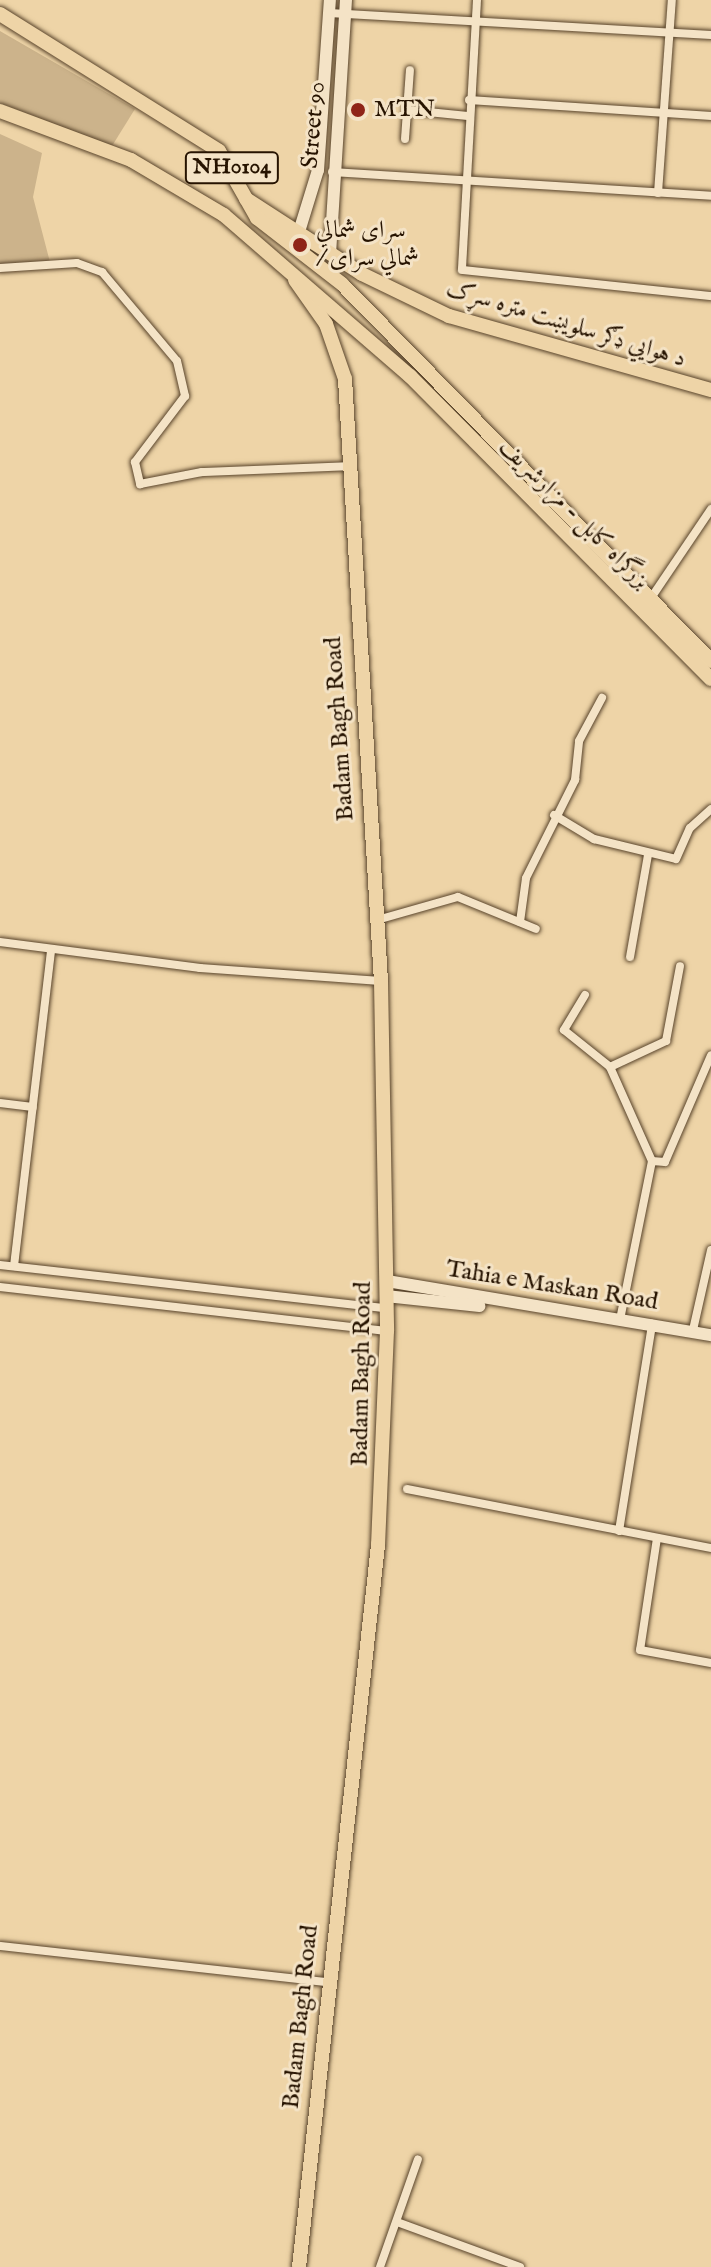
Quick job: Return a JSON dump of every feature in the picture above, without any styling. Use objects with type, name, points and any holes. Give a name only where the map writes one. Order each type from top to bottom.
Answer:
[{"type":"main road","name":"Street 90","points":[[330,254],[331,172],[346,0]]},
{"type":"main road","name":"Street 90","points":[[298,235],[318,170],[330,7]]},
{"type":"main road","name":"NH0104","points":[[0,14],[200,134],[232,167],[246,199]]},
{"type":"main road","name":"NH0104","points":[[0,111],[164,176],[224,215],[292,276]]},
{"type":"main road","name":"د هوايي ډګر سلویښت متره سړک","points":[[246,199],[330,254],[449,316],[711,390]]},
{"type":"main road","name":"بزرگراه کابل - مزارشریف","points":[[246,199],[276,235],[342,284],[711,661]]},
{"type":"main road","name":"بزرگراه کابل - مزارشریف","points":[[292,276],[410,376],[711,679]]},
{"type":"main road","name":"Badam Bagh Road","points":[[292,276],[336,346],[349,473],[381,981],[387,1331],[378,1545],[326,1982],[299,2267]]},
{"type":"main road","name":"Tahia e Maskan Road","points":[[386,1295],[620,1319],[711,1343]]},
{"type":"main road","name":"Tahia e Maskan Road","points":[[386,1295],[652,1328],[693,1330],[711,1335]]},
{"type":"street","points":[[477,0],[468,116],[468,177],[460,262],[470,274],[711,296]]},
{"type":"street","points":[[658,193],[672,0]]},
{"type":"street","points":[[330,7],[345,14],[711,35]]},
{"type":"street","points":[[405,139],[410,70]]},
{"type":"street","points":[[469,100],[711,116]]},
{"type":"street","points":[[408,110],[468,116]]},
{"type":"street","points":[[331,172],[468,177],[711,196]]},
{"type":"street","points":[[0,268],[77,263],[102,272],[177,361],[185,396],[135,462],[140,484],[202,472],[349,473]]},
{"type":"street","points":[[649,601],[711,509]]},
{"type":"street","points":[[520,922],[526,878],[554,815],[575,780],[579,741],[602,698]]},
{"type":"street","points":[[554,815],[594,839],[648,855],[676,859],[690,828],[711,809]]},
{"type":"street","points":[[630,957],[648,855]]},
{"type":"street","points":[[376,921],[458,897],[536,929]]},
{"type":"street","points":[[0,942],[381,981]]},
{"type":"street","points":[[14,1266],[51,949]]},
{"type":"street","points":[[610,1067],[666,1041],[680,966]]},
{"type":"street","points":[[585,995],[564,1030],[610,1067],[652,1161],[620,1319]]},
{"type":"street","points":[[652,1161],[665,1162],[711,1055]]},
{"type":"street","points":[[0,1103],[33,1107]]},
{"type":"street","points":[[693,1330],[711,1250]]},
{"type":"street","points":[[0,1265],[386,1295]]},
{"type":"street","points":[[0,1287],[387,1331]]},
{"type":"street","points":[[619,1531],[652,1328]]},
{"type":"street","points":[[407,1489],[711,1548]]},
{"type":"street","points":[[657,1538],[640,1650],[711,1663]]},
{"type":"street","points":[[0,1946],[326,1982]]},
{"type":"street","points":[[380,2267],[418,2159]]},
{"type":"street","points":[[397,2222],[520,2267]]},
{"type":"shaded area","points":[[0,31],[135,109],[112,146],[0,103]]},
{"type":"shaded area","points":[[0,134],[42,153],[33,197],[51,266],[0,270]]},
{"type":"place","name":"MTN","points":[[358,110]]},
{"type":"place","name":"سرای شمالي / شمالي سرای","points":[[300,245]]}]
